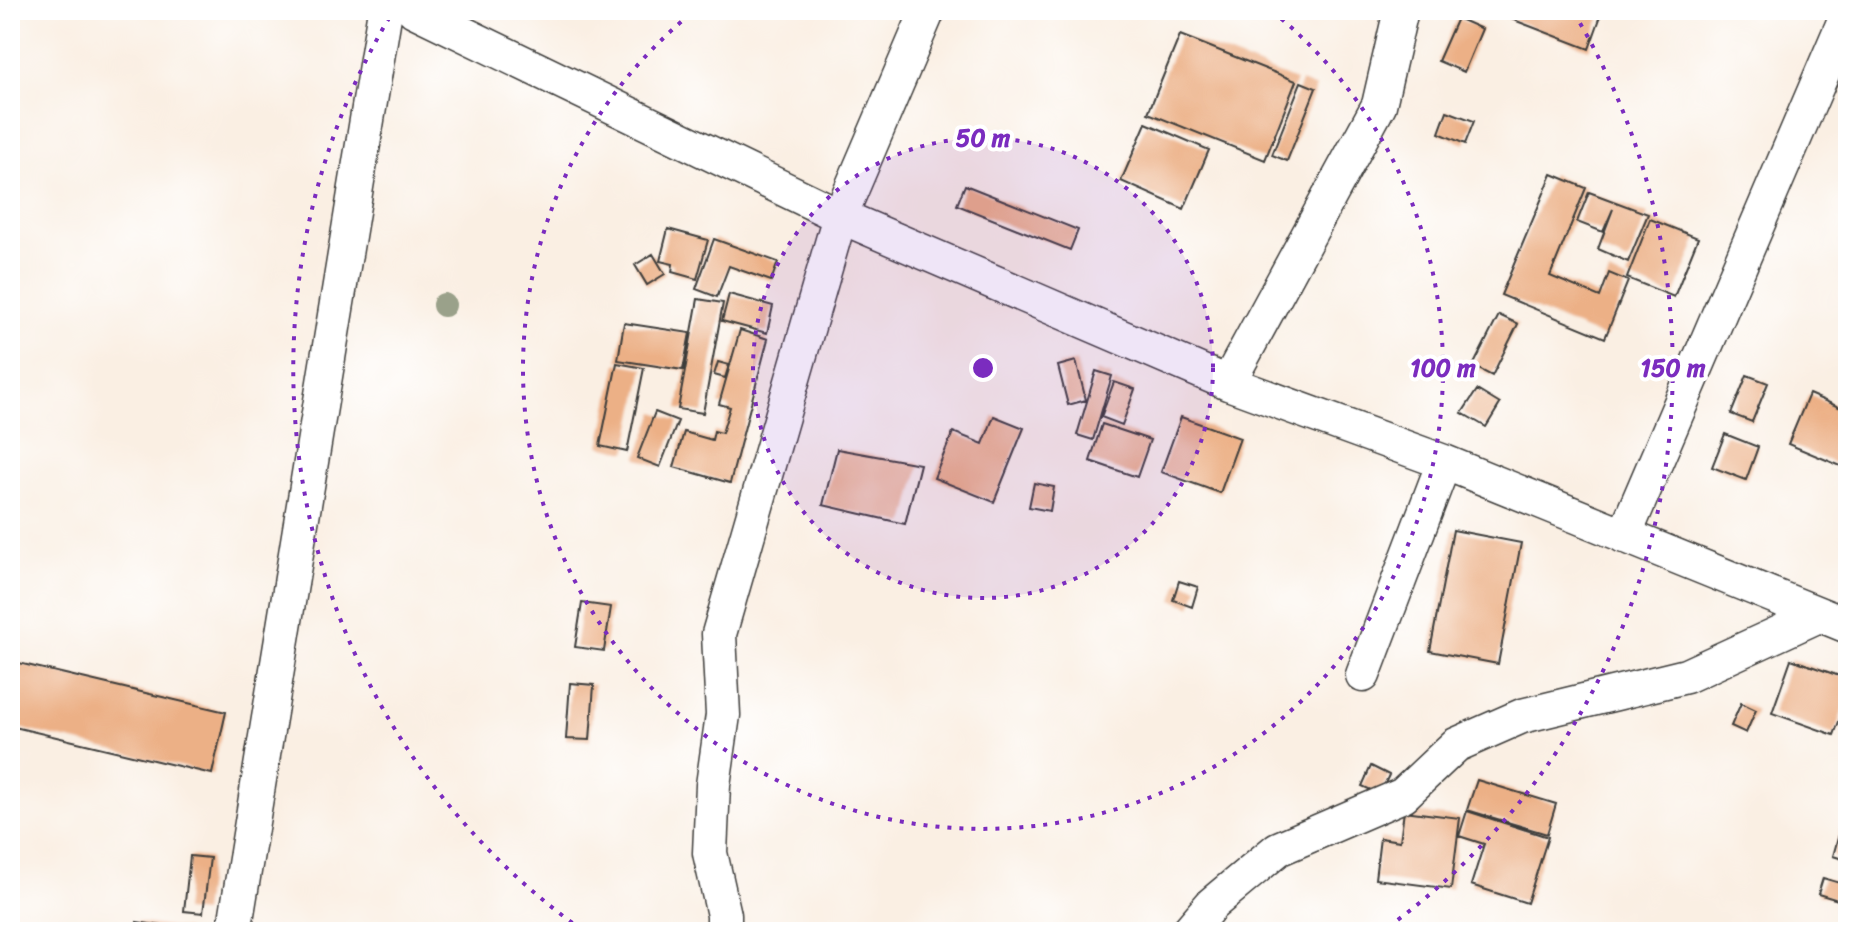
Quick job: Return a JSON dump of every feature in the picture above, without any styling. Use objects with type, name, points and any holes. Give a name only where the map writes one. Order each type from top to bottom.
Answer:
[{"type":"street","points":[[234,932],[385,10]]},
{"type":"street","points":[[414,10],[840,216],[1228,383],[1444,462],[1833,620]]},
{"type":"street","points":[[724,932],[724,915],[710,853],[713,785],[723,715],[719,634],[840,216],[928,10]]},
{"type":"street","points":[[1228,383],[1379,105],[1401,10]]},
{"type":"street","points":[[1624,536],[1848,13]]},
{"type":"street","points":[[1363,675],[1444,462]]},
{"type":"street","points":[[1188,932],[1212,904],[1278,849],[1403,795],[1456,745],[1522,716],[1686,676],[1833,620]]},
{"type":"building","points":[[1488,10],[1603,10],[1589,49]]},
{"type":"building","points":[[1457,18],[1482,29],[1464,72],[1438,61]]},
{"type":"building","points":[[1180,35],[1296,81],[1265,160],[1148,113]]},
{"type":"building","points":[[1301,82],[1316,88],[1287,161],[1272,155]]},
{"type":"building","points":[[1447,111],[1474,121],[1465,144],[1439,133]]},
{"type":"building","points":[[1146,123],[1209,150],[1184,209],[1121,181]]},
{"type":"building","points":[[1552,174],[1586,188],[1550,276],[1600,297],[1609,273],[1628,281],[1605,338],[1501,295]]},
{"type":"building","points":[[965,185],[1078,230],[1070,250],[957,205]]},
{"type":"building","points":[[1589,192],[1648,214],[1628,262],[1598,249],[1613,209],[1603,232],[1577,222]]},
{"type":"building","points":[[1650,219],[1698,238],[1674,297],[1627,278]]},
{"type":"building","points":[[668,229],[708,240],[697,279],[672,272],[673,264],[660,261]]},
{"type":"building","points":[[714,239],[778,262],[771,281],[729,266],[717,297],[696,289]]},
{"type":"building","points":[[653,254],[665,274],[647,285],[635,265]]},
{"type":"building","points":[[729,294],[773,306],[767,333],[722,321]]},
{"type":"building","points":[[698,299],[723,303],[703,413],[678,409]]},
{"type":"building","points":[[1499,315],[1518,324],[1492,376],[1473,366]]},
{"type":"building","points":[[624,323],[690,333],[683,370],[618,360]]},
{"type":"building","points":[[740,330],[768,339],[730,483],[674,467],[684,432],[712,440],[714,431],[722,433],[730,407],[719,404]]},
{"type":"building","points":[[1076,361],[1086,400],[1068,405],[1058,366]]},
{"type":"building","points":[[718,362],[729,365],[725,378],[714,375]]},
{"type":"building","points":[[617,363],[644,368],[627,452],[600,446]]},
{"type":"building","points":[[1096,371],[1112,376],[1093,440],[1077,435]]},
{"type":"building","points":[[1747,375],[1768,383],[1752,422],[1731,414]]},
{"type":"building","points":[[1114,382],[1135,389],[1122,425],[1101,417]]},
{"type":"building","points":[[1477,390],[1500,404],[1486,427],[1462,413]]},
{"type":"building","points":[[1809,394],[1848,411],[1848,469],[1788,444]]},
{"type":"building","points":[[655,412],[678,421],[660,467],[637,458]]},
{"type":"building","points":[[994,416],[1024,428],[994,502],[934,478],[953,432],[983,444]]},
{"type":"building","points":[[1181,417],[1240,438],[1220,493],[1161,472]]},
{"type":"building","points":[[1102,424],[1150,440],[1137,477],[1090,461]]},
{"type":"building","points":[[1725,434],[1758,447],[1746,480],[1712,467]]},
{"type":"building","points":[[837,449],[920,464],[905,524],[823,505]]},
{"type":"building","points":[[1034,483],[1054,487],[1050,511],[1029,507]]},
{"type":"building","points":[[1453,530],[1521,543],[1498,664],[1430,651]]},
{"type":"building","points":[[1179,581],[1198,587],[1192,607],[1173,600]]},
{"type":"building","points":[[582,603],[611,607],[604,651],[575,647]]},
{"type":"building","points":[[1791,659],[1848,679],[1848,697],[1834,735],[1772,713]]},
{"type":"building","points":[[10,661],[226,712],[212,774],[10,726]]},
{"type":"building","points":[[570,683],[594,685],[590,740],[566,739]]},
{"type":"building","points":[[1741,703],[1756,710],[1746,733],[1731,726]]},
{"type":"building","points":[[1371,766],[1389,775],[1380,794],[1362,786]]},
{"type":"building","points":[[1477,780],[1556,804],[1547,834],[1467,810]]},
{"type":"building","points":[[1404,811],[1460,818],[1451,889],[1375,879],[1380,838],[1400,841]]},
{"type":"building","points":[[1467,811],[1548,837],[1527,903],[1471,885],[1484,844],[1459,836]]},
{"type":"building","points":[[1843,820],[1848,821],[1848,903],[1818,894],[1823,878],[1840,883],[1846,860],[1833,856]]},
{"type":"building","points":[[190,856],[210,858],[203,913],[184,911]]},
{"type":"building","points":[[137,922],[188,930],[135,932]]}]
